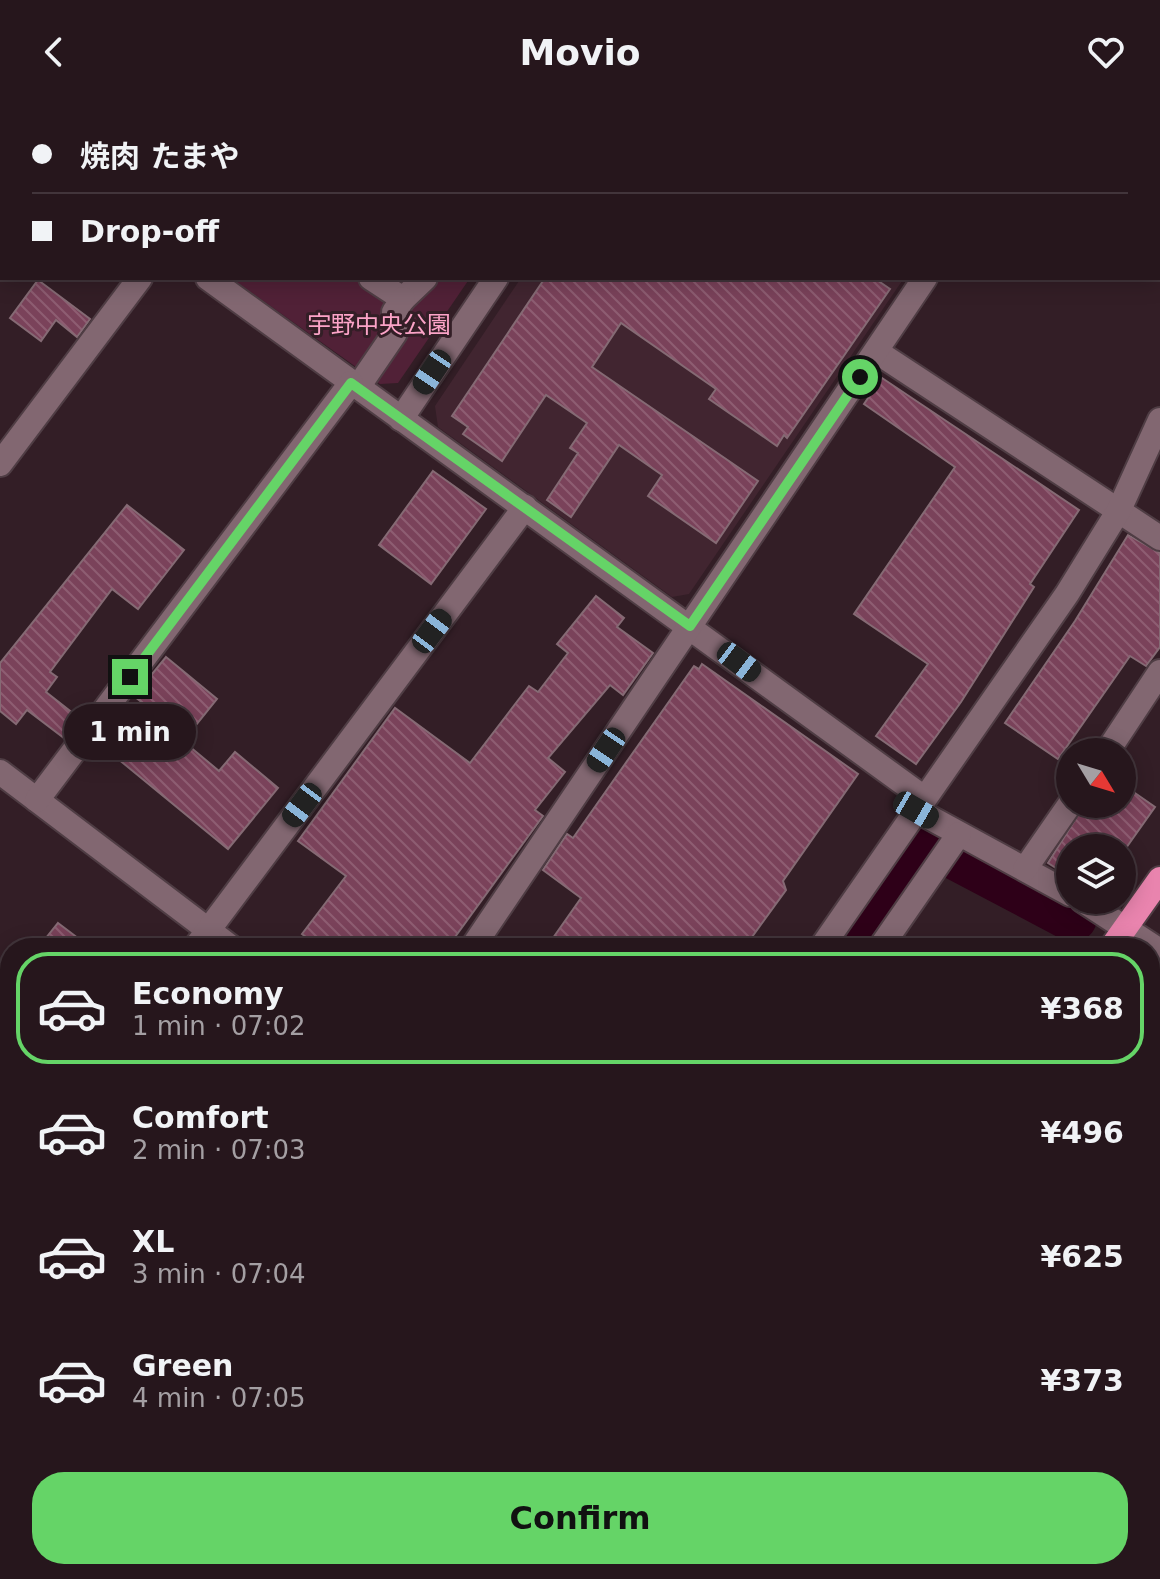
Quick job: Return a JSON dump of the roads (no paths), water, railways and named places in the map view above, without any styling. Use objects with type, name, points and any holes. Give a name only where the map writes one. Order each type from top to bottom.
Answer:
[{"type":"highway","points":[[1118,938],[1160,879]]},
{"type":"street","points":[[0,464],[138,280]]},
{"type":"street","points":[[211,280],[690,626],[920,804],[951,846],[1025,869],[1056,886]]},
{"type":"street","points":[[374,280],[403,299]]},
{"type":"street","points":[[37,800],[395,333],[394,312],[423,280]]},
{"type":"street","points":[[401,419],[495,280]]},
{"type":"street","points":[[479,938],[924,280]]},
{"type":"street","points":[[877,352],[1160,538]]},
{"type":"street","points":[[828,938],[1067,594],[1119,510],[1160,420]]},
{"type":"street","points":[[203,938],[525,507]]},
{"type":"street","points":[[1116,738],[1160,672]]},
{"type":"street","points":[[0,772],[201,938]]},
{"type":"street","points":[[1025,869],[1060,818]]},
{"type":"street","points":[[887,938],[951,846]]},
{"type":"street","points":[[1095,914],[1118,938]]},
{"type":"waterway","points":[[863,938],[929,842],[1073,918]]},
{"type":"park label","name":"宇野中央公園","points":[[379,325]]}]
